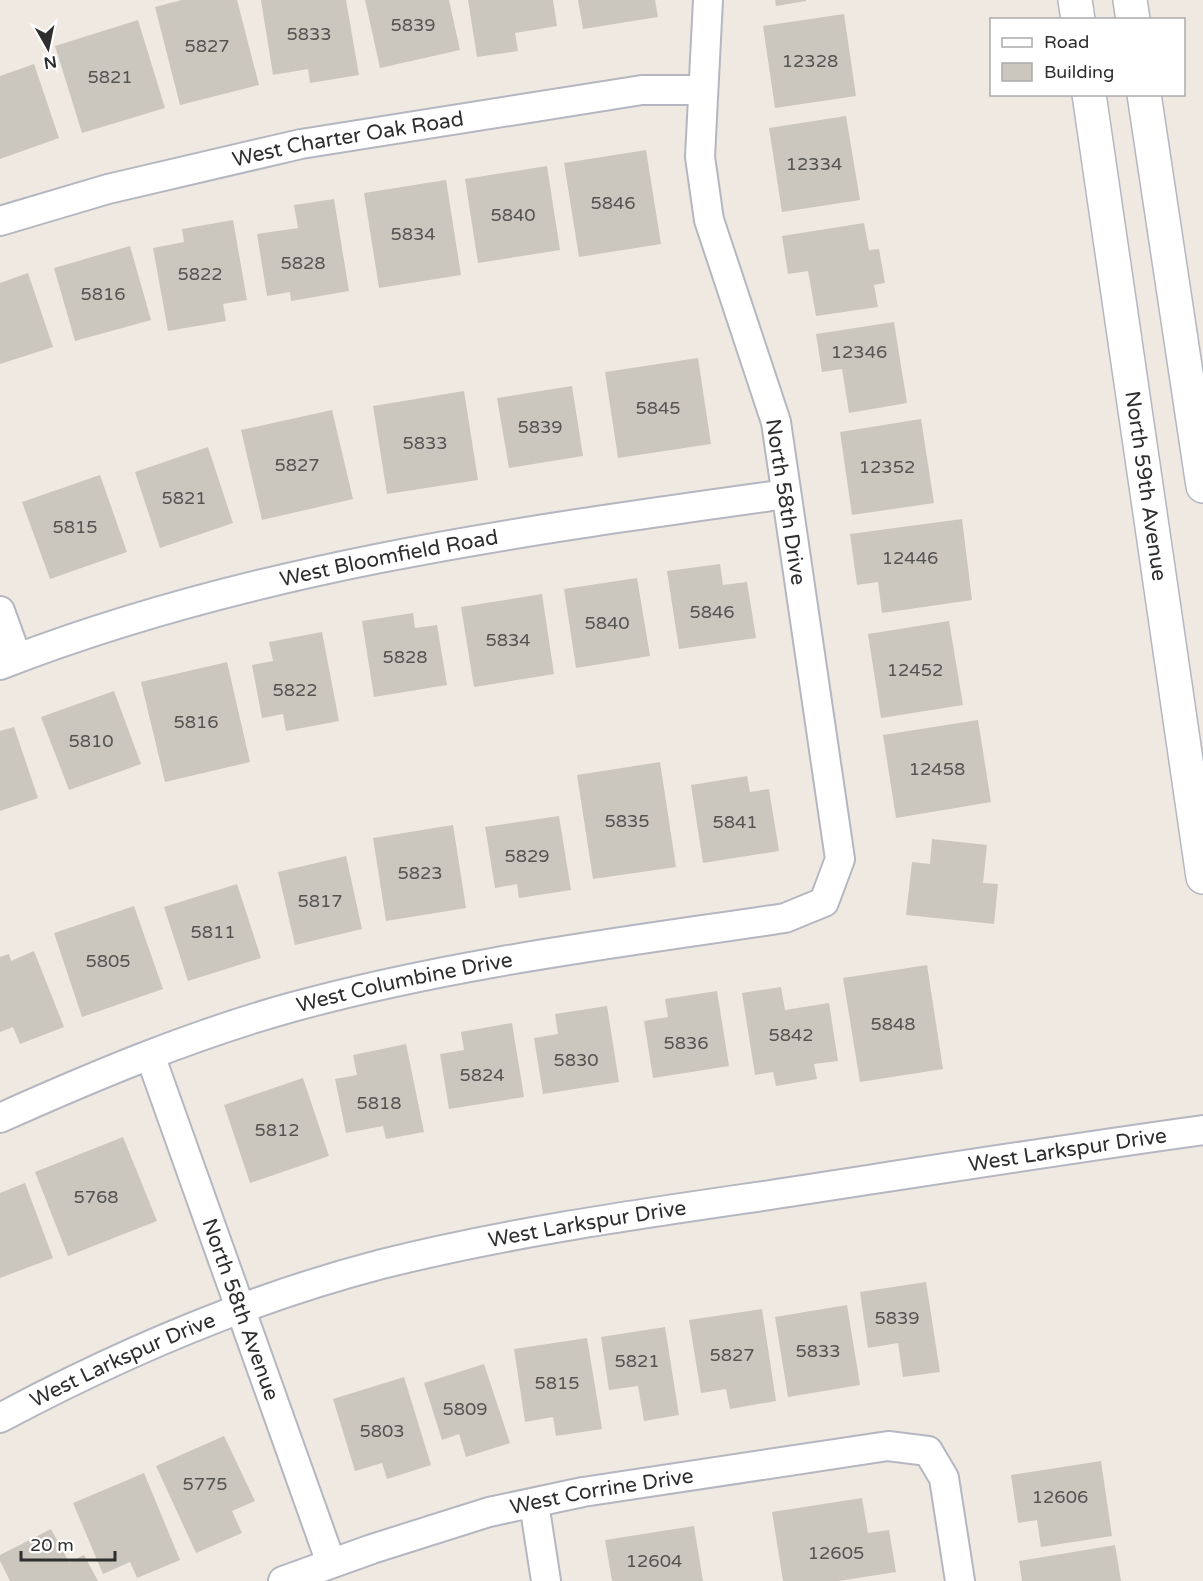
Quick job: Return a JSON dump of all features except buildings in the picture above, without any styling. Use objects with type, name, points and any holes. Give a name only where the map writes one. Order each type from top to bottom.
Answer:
[{"type":"main road","points":[[1075,0],[1078,18]]},
{"type":"main road","points":[[1130,0],[1133,18]]},
{"type":"main road","name":"North 59th Avenue","points":[[1089,96],[1203,878]]},
{"type":"main road","points":[[1144,96],[1203,486]]},
{"type":"street","name":"North 58th Drive","points":[[708,0],[700,157],[709,220],[776,422],[840,859],[824,902]]},
{"type":"street","name":"West Charter Oak Road","points":[[0,221],[108,189],[301,144],[642,90],[703,90]]},
{"type":"street","name":"West Bloomfield Road","points":[[8,662],[166,610],[291,576],[497,536],[786,494]]},
{"type":"street","points":[[0,611],[8,662]]},
{"type":"street","name":"West Columbine Drive","points":[[0,1118],[104,1072],[287,1009],[476,964],[785,918],[824,902]]},
{"type":"street","name":"North 58th Avenue","points":[[150,1055],[330,1563]]},
{"type":"street","name":"West Larkspur Drive","points":[[0,1418],[52,1390],[240,1311],[380,1265],[578,1223],[1203,1131]]},
{"type":"street","name":"West Corrine Drive","points":[[283,1581],[330,1563],[489,1512],[583,1492],[888,1446],[928,1451],[944,1478],[960,1581]]},
{"type":"street","points":[[534,1503],[546,1581]]}]
